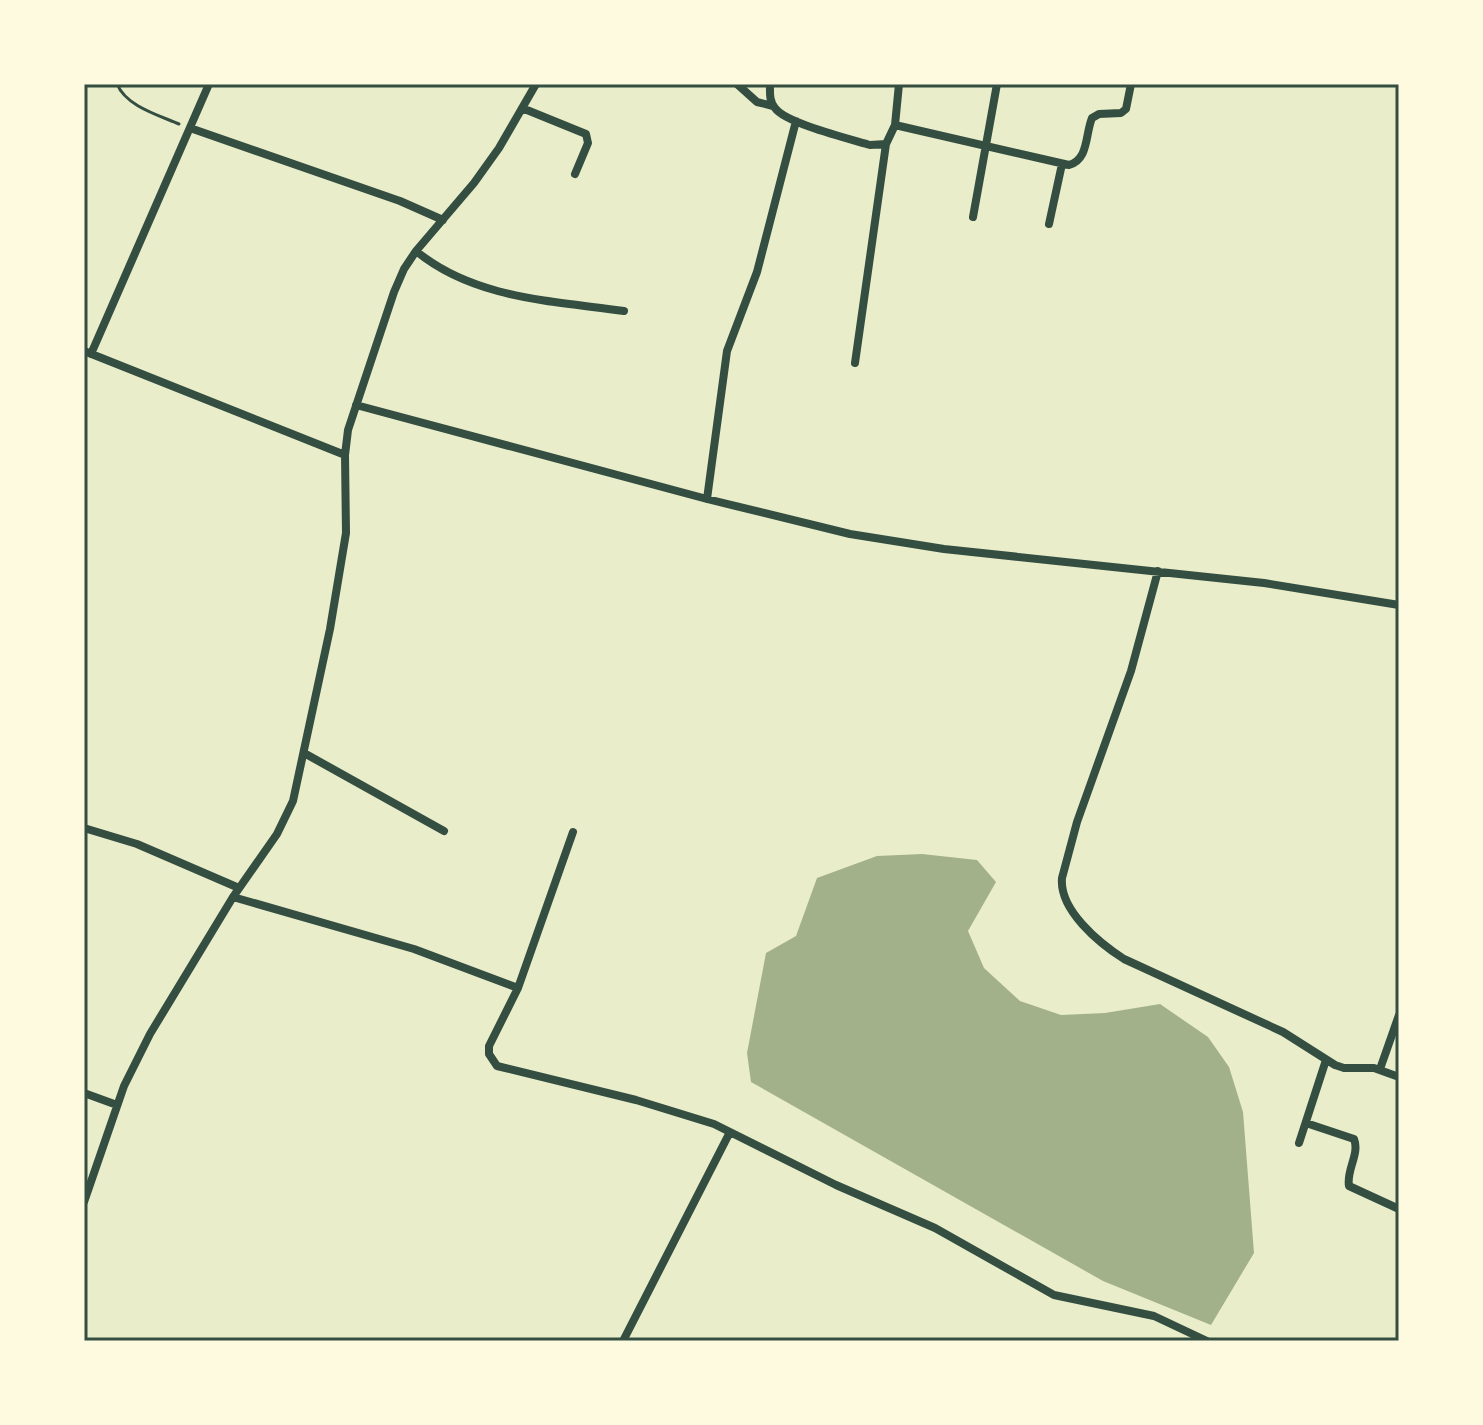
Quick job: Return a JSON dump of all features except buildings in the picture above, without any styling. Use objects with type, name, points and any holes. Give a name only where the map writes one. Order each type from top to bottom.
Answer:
[{"type":"street","points":[[209,84],[87,352],[345,455]]},
{"type":"street","points":[[84,1202],[117,1105],[150,1034],[233,897],[277,834],[293,801],[330,629],[346,533],[345,455],[348,430],[394,292],[416,251],[499,148],[536,84]]},
{"type":"street","points":[[737,84],[757,102],[773,106]]},
{"type":"street","points":[[770,84],[770,98],[778,112],[870,145],[886,144]]},
{"type":"street","points":[[855,363],[886,144],[895,125],[899,84]]},
{"type":"street","points":[[973,217],[997,84]]},
{"type":"street","points":[[895,125],[1062,164],[1078,162],[1092,118],[1099,114],[1121,113],[1126,109],[1131,84]]},
{"type":"street","points":[[522,108],[586,134],[588,143],[575,174]]},
{"type":"street","points":[[707,499],[727,351],[757,272],[796,121]]},
{"type":"street","points":[[190,128],[400,201],[443,220]]},
{"type":"street","points":[[1049,224],[1062,164]]},
{"type":"street","points":[[416,251],[437,267],[490,290],[624,311]]},
{"type":"street","points":[[356,405],[790,521],[903,543],[1264,583],[1399,605]]},
{"type":"street","points":[[1158,571],[1131,671],[1077,822],[1062,878],[1062,894],[1070,910],[1115,953],[1283,1032],[1344,1068],[1380,1069],[1399,1077]]},
{"type":"street","points":[[304,753],[444,831]]},
{"type":"street","points":[[84,828],[151,849],[239,888]]},
{"type":"street","points":[[573,832],[518,988],[489,1046],[489,1054],[497,1066],[680,1112],[730,1132],[836,1185],[935,1228],[1054,1295],[1154,1316],[1207,1341]]},
{"type":"street","points":[[233,897],[414,949],[518,988]]},
{"type":"street","points":[[1380,1069],[1399,1015]]},
{"type":"street","points":[[1299,1143],[1326,1060]]},
{"type":"street","points":[[84,1093],[117,1105]]},
{"type":"street","points":[[1306,1123],[1354,1139],[1356,1147],[1348,1177],[1349,1186],[1399,1209]]},
{"type":"street","points":[[623,1341],[730,1132]]},
{"type":"path","points":[[117,84],[121,94],[130,100],[190,128]]},
{"type":"shaded area","points":[[922,854],[977,860],[996,882],[968,931],[984,968],[1020,1001],[1061,1015],[1105,1013],[1160,1004],[1208,1037],[1229,1067],[1243,1112],[1254,1253],[1211,1325],[1103,1281],[751,1082],[747,1053],[766,953],[796,936],[817,878],[877,856]]}]
